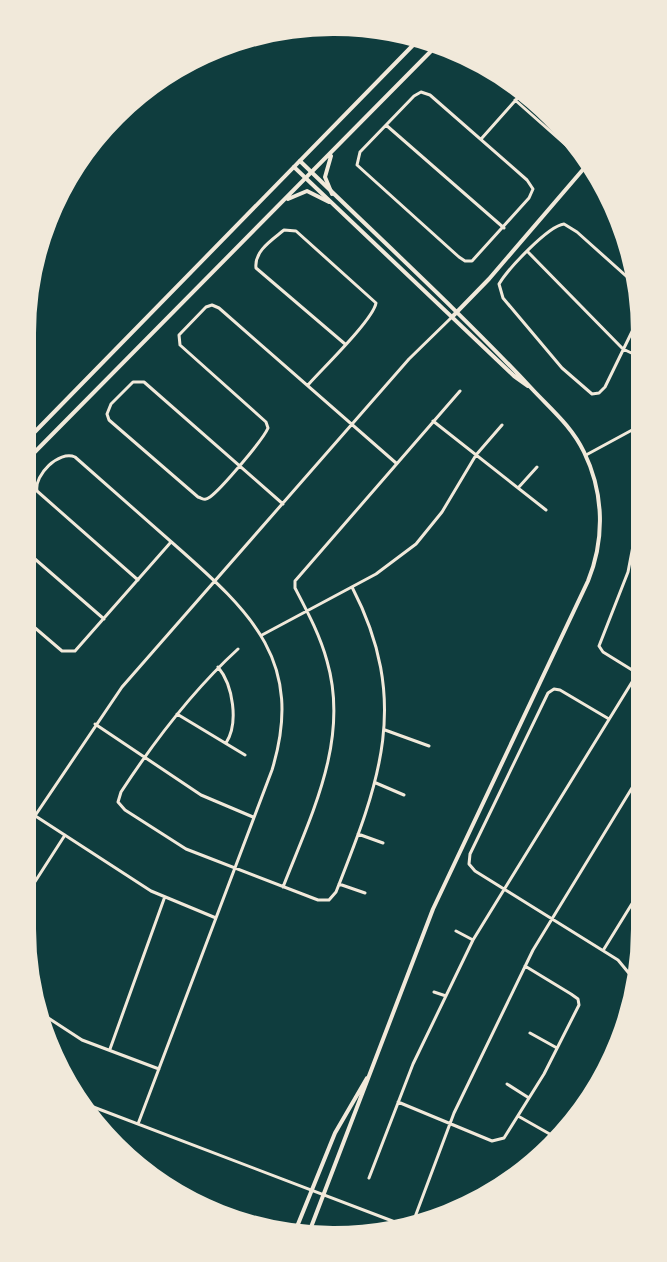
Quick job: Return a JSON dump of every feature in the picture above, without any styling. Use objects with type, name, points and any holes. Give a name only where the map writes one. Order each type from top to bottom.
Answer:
[{"type":"main road","points":[[34,433],[413,45]]},
{"type":"main road","points":[[34,453],[432,51]]},
{"type":"main road","points":[[332,194],[325,177],[334,150]]},
{"type":"main road","points":[[300,161],[519,372],[563,420],[586,455],[597,491],[600,518],[598,547],[591,573],[448,877],[312,1227]]},
{"type":"main road","points":[[294,167],[514,376],[533,390]]},
{"type":"main road","points":[[452,317],[584,169]]},
{"type":"main road","points":[[281,204],[305,191],[316,193],[329,202]]},
{"type":"main road","points":[[298,1225],[335,1133],[372,1070]]},
{"type":"street","points":[[425,92],[531,183],[533,189],[529,198],[477,257],[465,261],[357,165],[357,159],[386,124],[414,96],[425,92]]},
{"type":"street","points":[[481,140],[518,97]]},
{"type":"street","points":[[515,100],[566,145]]},
{"type":"street","points":[[386,124],[504,228]]},
{"type":"street","points":[[627,278],[567,225],[561,224],[528,252],[499,284],[500,293],[588,393],[599,393],[605,387],[633,329]]},
{"type":"street","points":[[308,385],[345,344],[374,310],[375,301],[296,231],[284,230],[258,254],[256,268],[345,344]]},
{"type":"street","points":[[528,252],[623,349],[633,354]]},
{"type":"street","points":[[283,504],[239,465],[144,382],[133,382],[108,409],[109,420],[198,497],[210,497],[239,465],[265,435],[268,428],[266,422],[180,345],[178,340],[182,331],[206,307],[216,306],[396,463]]},
{"type":"street","points":[[216,918],[164,899],[35,815],[122,687],[409,359],[452,317]]},
{"type":"street","points":[[283,887],[327,769],[334,731],[334,695],[328,663],[295,588],[295,581],[460,391]]},
{"type":"street","points":[[433,421],[546,510]]},
{"type":"street","points":[[262,635],[390,565],[421,539],[442,512],[476,455],[502,425]]},
{"type":"street","points":[[586,455],[633,430]]},
{"type":"street","points":[[138,580],[42,498],[35,487],[38,478],[60,456],[72,455],[215,581],[262,635],[280,683],[282,727],[275,761],[138,1124]]},
{"type":"street","points":[[518,488],[537,467]]},
{"type":"street","points":[[34,626],[67,653],[75,651],[171,542]]},
{"type":"street","points":[[633,546],[628,572],[599,640],[603,652],[633,671]]},
{"type":"street","points":[[34,558],[104,619]]},
{"type":"street","points":[[238,649],[177,714],[144,757],[119,795],[120,806],[186,849],[318,900],[329,900],[339,884],[376,783],[385,730],[385,699],[376,644],[352,587]]},
{"type":"street","points":[[218,667],[226,680],[232,701],[231,733],[226,743]]},
{"type":"street","points":[[369,1178],[413,1064],[473,940],[633,680]]},
{"type":"street","points":[[609,719],[560,690],[554,689],[548,693],[469,860],[471,868],[603,951],[629,973]]},
{"type":"street","points":[[177,714],[245,755]]},
{"type":"street","points":[[95,724],[209,800],[254,817]]},
{"type":"street","points":[[385,730],[429,746]]},
{"type":"street","points":[[376,783],[404,795]]},
{"type":"street","points":[[415,1217],[450,1122],[525,966],[633,786]]},
{"type":"street","points":[[358,834],[383,843]]},
{"type":"street","points":[[34,883],[65,835]]},
{"type":"street","points":[[339,884],[365,893]]},
{"type":"street","points":[[110,1049],[164,899]]},
{"type":"street","points":[[603,951],[633,902]]},
{"type":"street","points":[[456,931],[473,940]]},
{"type":"street","points":[[398,1102],[498,1142],[504,1138],[578,1010],[578,999],[525,966]]},
{"type":"street","points":[[434,992],[446,996]]},
{"type":"street","points":[[48,1018],[71,1034],[159,1069]]},
{"type":"street","points":[[530,1033],[557,1048]]},
{"type":"street","points":[[507,1084],[529,1098]]},
{"type":"street","points":[[93,1107],[394,1221]]},
{"type":"street","points":[[518,1116],[551,1134]]}]
